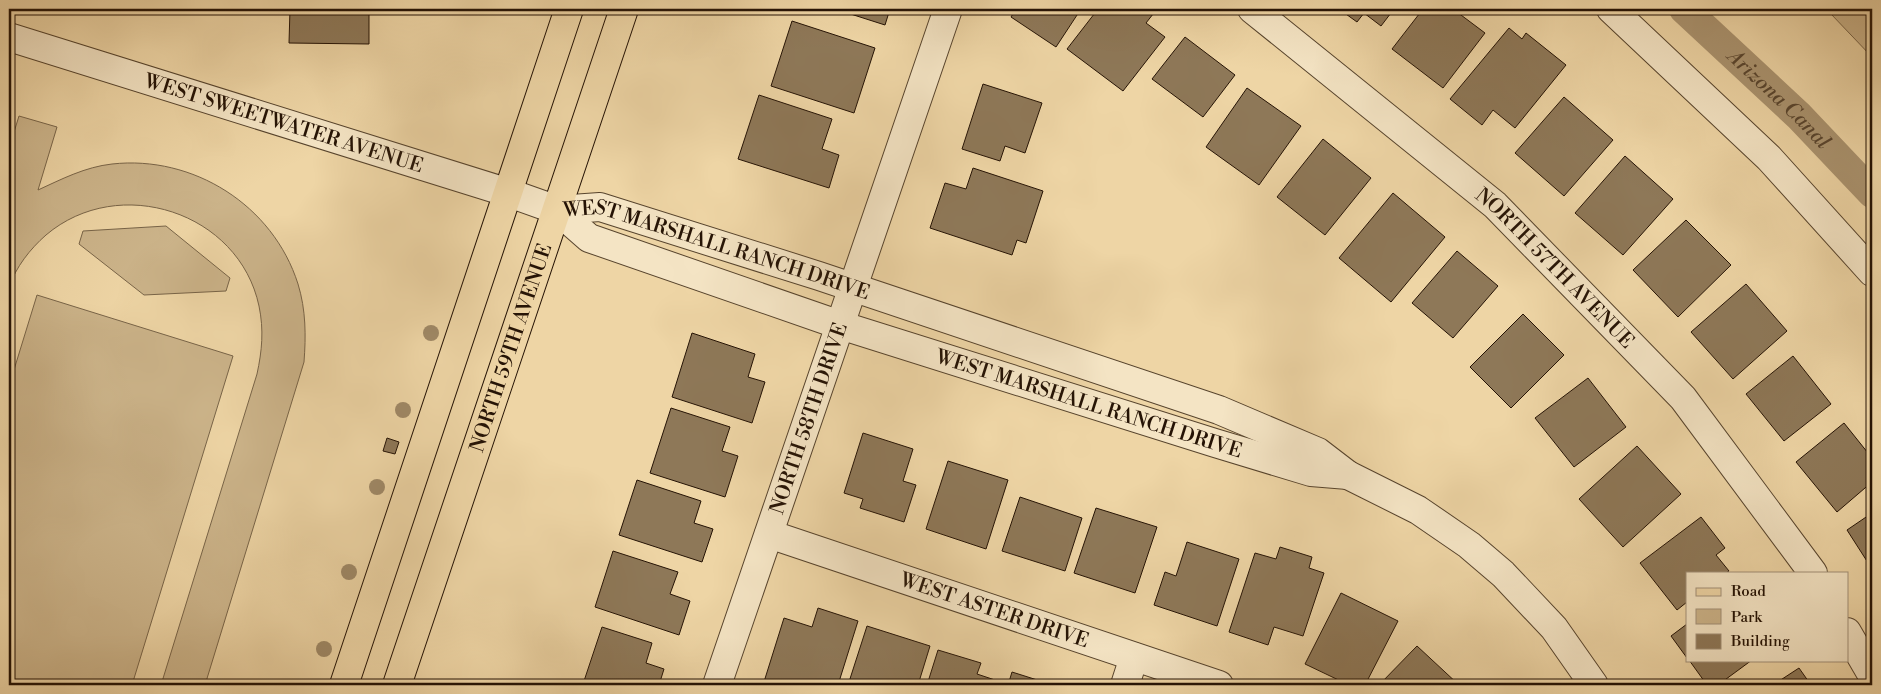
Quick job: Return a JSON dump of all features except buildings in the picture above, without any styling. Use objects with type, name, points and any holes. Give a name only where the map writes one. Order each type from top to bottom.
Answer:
[{"type":"main road","points":[[344,685],[569,9]]},
{"type":"main road","name":"NORTH 59TH AVENUE","points":[[397,685],[624,9]]},
{"type":"street","name":"NORTH 58TH DRIVE","points":[[717,685],[854,289],[948,9]]},
{"type":"street","name":"NORTH 57TH AVENUE","points":[[1252,9],[1496,205],[1684,398],[1811,572]]},
{"type":"street","points":[[1611,9],[1769,158],[1872,272]]},
{"type":"street","name":"WEST SWEETWATER AVENUE","points":[[9,37],[509,193],[557,210]]},
{"type":"street","name":"WEST MARSHALL RANCH DRIVE","points":[[557,210],[600,206],[1219,410],[1318,452],[1348,475],[1418,510],[1469,545],[1503,574],[1554,628],[1594,685]]},
{"type":"street","name":"WEST MARSHALL RANCH DRIVE","points":[[557,210],[588,238],[840,325],[1311,472],[1348,475]]},
{"type":"street","name":"WEST ASTER DRIVE","points":[[769,534],[1219,685]]},
{"type":"street","points":[[1848,634],[1872,675]]},
{"type":"street","points":[[1125,685],[1134,657]]},
{"type":"green space","points":[[1825,9],[1872,9],[1872,57],[1831,14]]},
{"type":"green space","points":[[19,116],[57,127],[38,190],[83,171],[112,164],[142,163],[172,168],[200,177],[226,191],[250,209],[270,231],[286,256],[298,284],[305,323],[304,362],[205,685],[161,685],[257,374],[262,340],[259,306],[247,273],[228,247],[202,226],[172,212],[140,205],[107,207],[75,216],[46,235],[34,246],[20,265],[9,287],[9,148]]},
{"type":"green space","points":[[166,226],[230,278],[226,291],[144,295],[79,244],[83,231]]},
{"type":"green space","points":[[37,295],[233,356],[132,685],[9,685],[9,386]]},
{"type":"waterway","name":"Arizona Canal","points":[[1684,9],[1799,116],[1872,193]]}]
